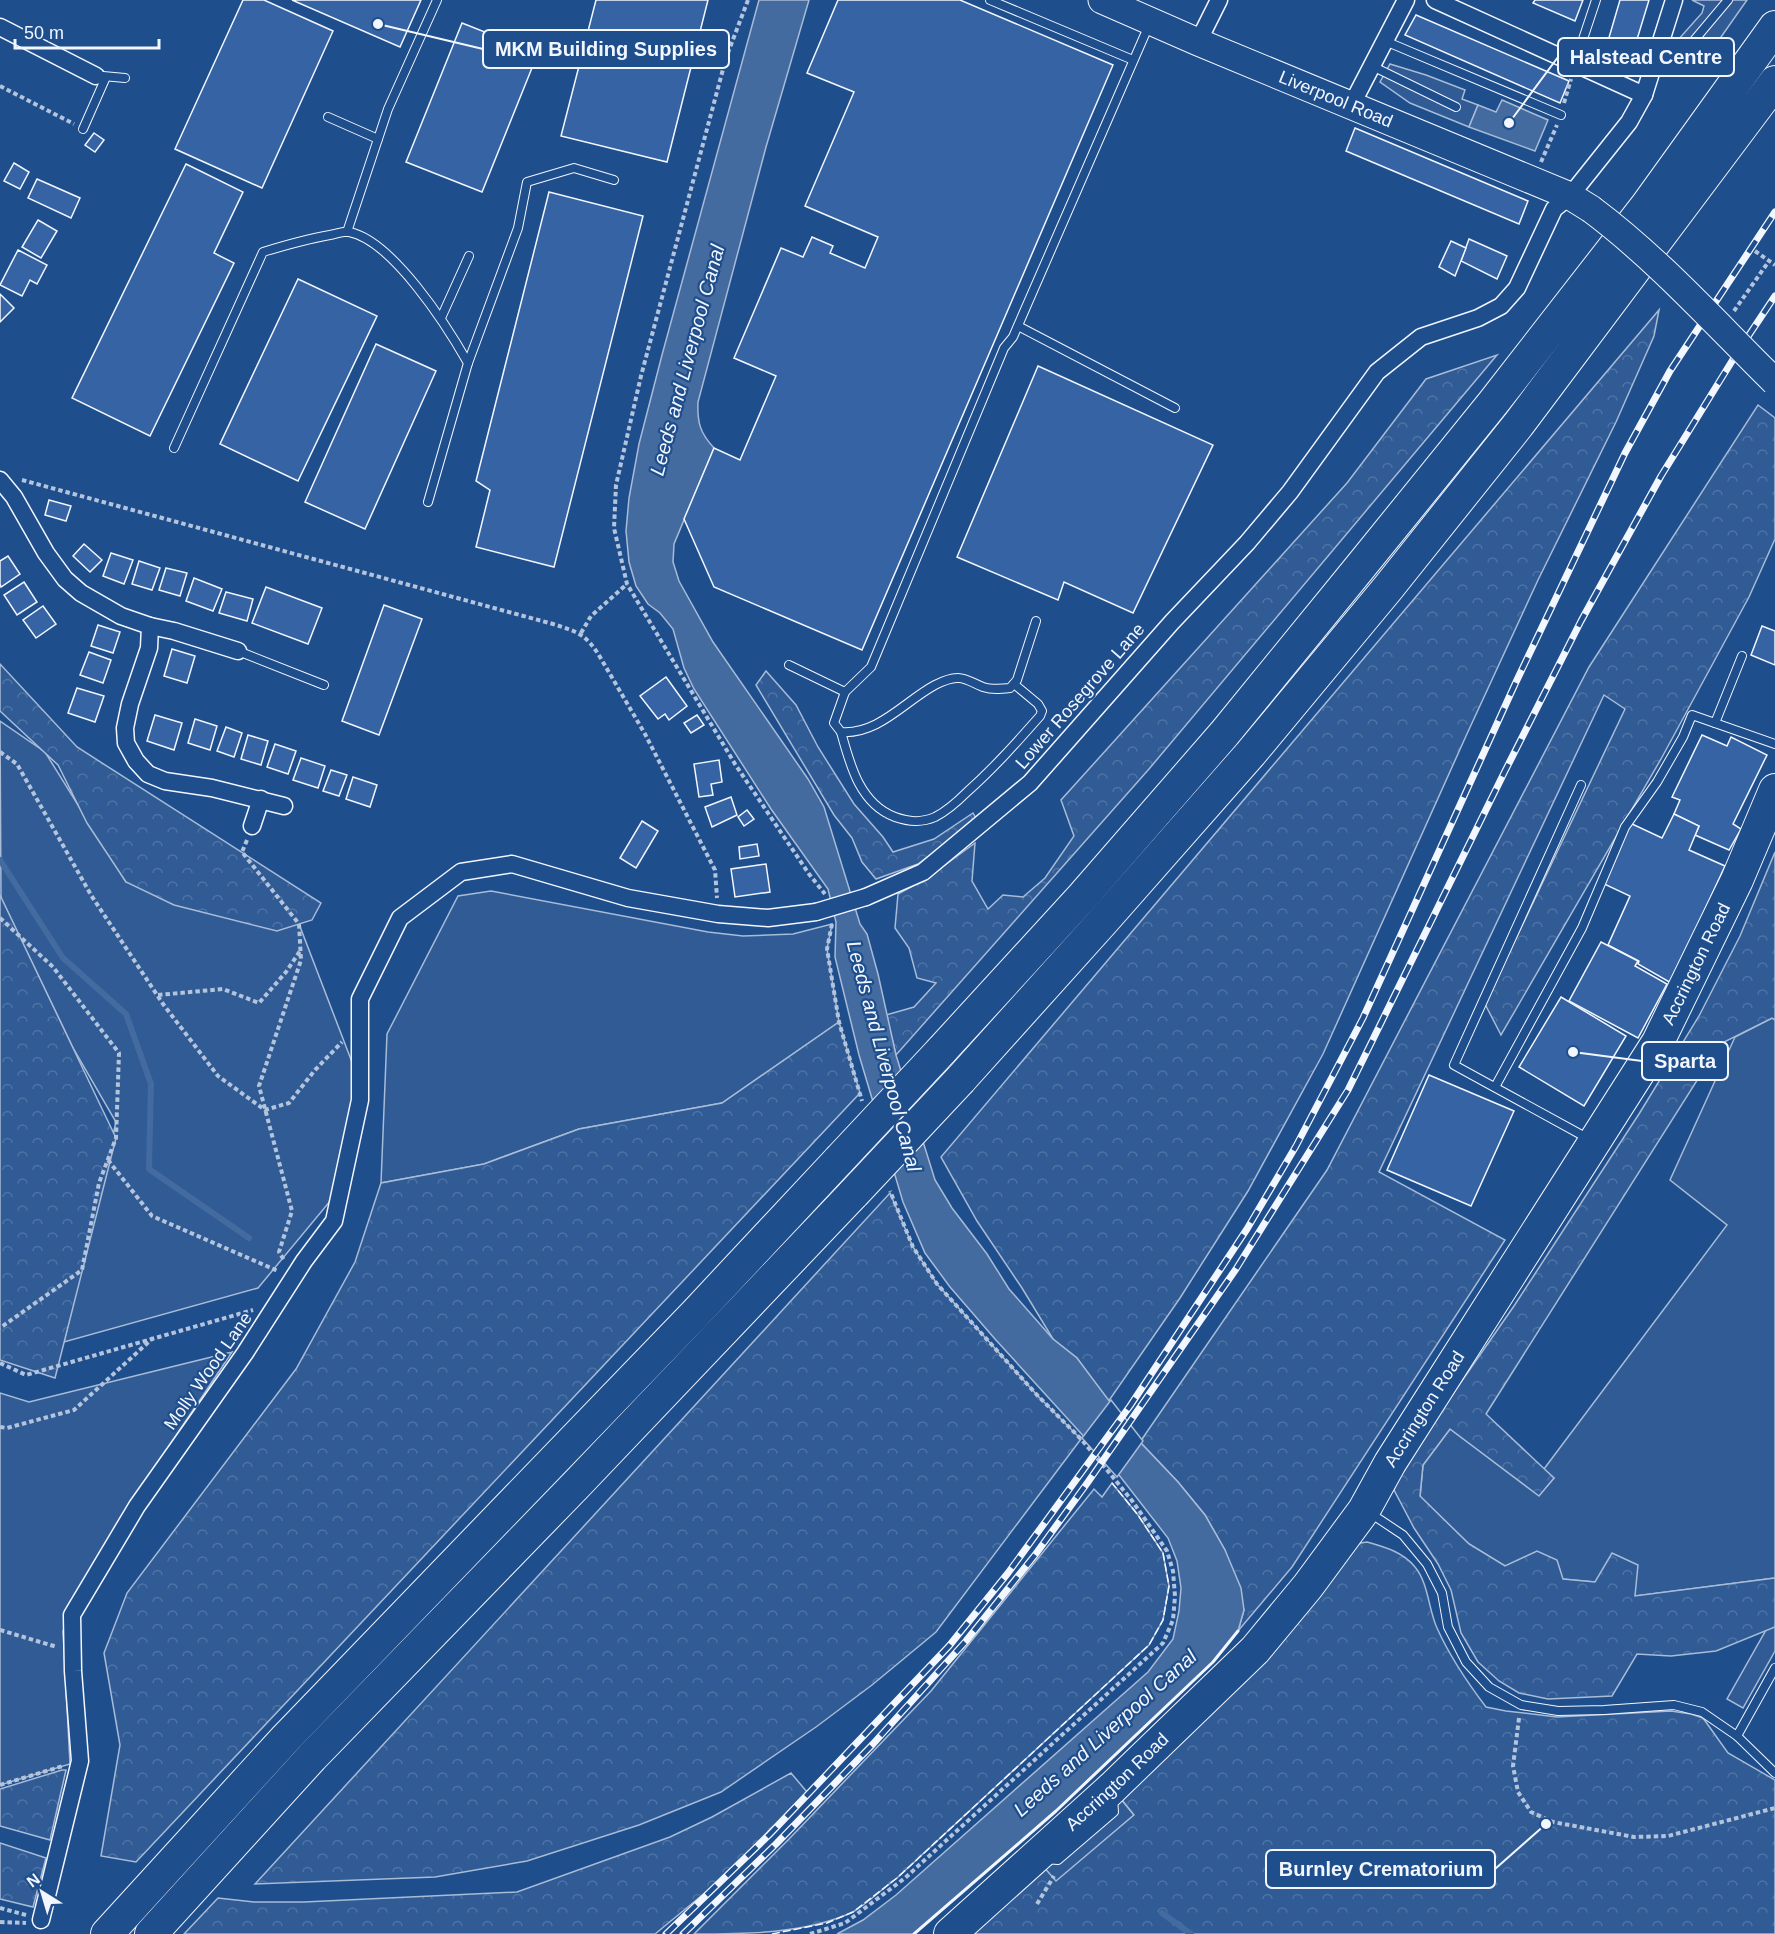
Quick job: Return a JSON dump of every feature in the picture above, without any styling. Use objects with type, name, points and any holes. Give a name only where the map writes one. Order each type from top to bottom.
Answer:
[{"type":"highway","points":[[107,1934],[195,1836],[416,1601],[696,1313],[942,1051],[1083,896],[1224,734],[1493,402],[1647,205],[1775,27]]},
{"type":"highway","points":[[151,1934],[320,1749],[585,1476],[961,1079],[1251,753],[1388,588],[1518,424],[1775,82]]},
{"type":"highway","name":"Accrington Road","points":[[950,1934],[1047,1859],[1112,1788],[1255,1650],[1308,1586],[1364,1510],[1390,1464],[1658,1042],[1737,880],[1775,790]]},
{"type":"main road","name":"Liverpool Road","points":[[1102,0],[1580,202],[1619,230],[1775,382]]},
{"type":"street","points":[[1198,42],[1220,0]]},
{"type":"street","points":[[1351,106],[1406,0]]},
{"type":"street","points":[[1435,0],[1644,95]]},
{"type":"street","name":"Lower Rosegrove Lane","points":[[461,872],[512,864],[628,898],[718,914],[768,918],[823,913],[923,872],[1030,783],[1164,631],[1276,509],[1377,372],[1421,337],[1478,318],[1501,306],[1516,288],[1554,209],[1580,202],[1629,122],[1644,95],[1674,0]]},
{"type":"street","points":[[0,27],[101,76]]},
{"type":"street","points":[[0,480],[14,497],[46,553],[65,579],[81,593],[111,610],[150,626],[238,651]]},
{"type":"street","points":[[150,626],[149,648],[130,704],[125,728],[126,743],[136,761],[148,774],[165,781],[212,788],[284,806]]},
{"type":"street","points":[[252,826],[261,800]]},
{"type":"street","name":"Molly Wood Lane","points":[[43,1913],[80,1761],[72,1616],[137,1506],[280,1302],[304,1261],[334,1221],[360,1100],[360,999],[400,918],[461,872]]},
{"type":"lane","points":[[347,232],[388,109],[437,0]]},
{"type":"lane","points":[[990,0],[1133,60]]},
{"type":"lane","points":[[1575,63],[1596,0]]},
{"type":"lane","points":[[1691,44],[1728,0]]},
{"type":"lane","points":[[1014,684],[1038,704],[1042,711],[1040,716],[988,774],[956,802],[936,816],[920,822],[907,822],[888,814],[873,804],[852,770],[841,732],[834,723],[844,692],[871,667],[1004,348],[1018,326],[1151,21]]},
{"type":"lane","points":[[1385,41],[1561,116]]},
{"type":"lane","points":[[1372,66],[1456,107]]},
{"type":"lane","points":[[83,129],[101,76],[125,78]]},
{"type":"lane","points":[[328,117],[378,139]]},
{"type":"lane","points":[[428,502],[468,363],[518,228],[527,182],[574,168],[615,180]]},
{"type":"lane","points":[[174,448],[263,252],[303,240],[347,232],[372,241],[411,279],[449,329],[468,363]]},
{"type":"lane","points":[[441,318],[469,256]]},
{"type":"lane","points":[[1018,326],[1175,408]]},
{"type":"lane","points":[[841,732],[854,733],[869,728],[940,682],[957,677],[999,690],[1011,688],[1017,680],[1036,621]]},
{"type":"lane","points":[[238,651],[324,686]]},
{"type":"lane","points":[[1715,723],[1742,656]]},
{"type":"lane","points":[[789,664],[844,692]]},
{"type":"lane","points":[[1495,1087],[1582,928],[1624,827],[1657,782],[1683,737],[1692,715],[1775,744]]},
{"type":"lane","points":[[1581,785],[1454,1065],[1595,1142]]},
{"type":"lane","points":[[1364,1510],[1403,1535],[1427,1564],[1442,1593],[1448,1627],[1466,1662],[1489,1687],[1521,1705],[1558,1711],[1674,1705],[1702,1712],[1737,1736],[1775,1773]]},
{"type":"lane","points":[[1737,1736],[1775,1668]]},
{"type":"path","points":[[748,0],[726,58],[641,376],[616,485],[614,528],[627,584],[735,764],[809,874],[826,895]]},
{"type":"path","points":[[0,86],[83,129]]},
{"type":"path","points":[[1755,251],[1775,265]]},
{"type":"path","points":[[1736,309],[1769,261]]},
{"type":"path","points":[[19,480],[581,633],[594,646],[645,734],[715,870],[718,914]]},
{"type":"path","points":[[581,633],[591,616],[627,584]]},
{"type":"path","points":[[0,752],[17,764],[91,895],[158,995],[218,1076],[266,1110]]},
{"type":"path","points":[[252,826],[242,852],[299,924],[301,960],[259,1086],[292,1211],[279,1251],[290,1269]]},
{"type":"path","points":[[823,913],[832,924],[827,949],[839,1022],[863,1104]]},
{"type":"path","points":[[0,918],[53,967],[119,1053],[116,1138],[99,1183],[82,1270],[0,1328]]},
{"type":"path","points":[[158,995],[223,989],[259,1003],[286,972],[300,951]]},
{"type":"path","points":[[266,1110],[289,1103],[315,1070],[360,1024]]},
{"type":"path","points":[[108,1159],[152,1216],[284,1274]]},
{"type":"path","points":[[810,1934],[844,1923],[905,1878],[1163,1643],[1173,1620],[1175,1596],[1173,1571],[1167,1551],[1133,1502],[1081,1440],[938,1284],[913,1247],[887,1182]]},
{"type":"path","points":[[0,1363],[26,1375],[280,1302]]},
{"type":"path","points":[[0,1427],[7,1428],[74,1410],[154,1338]]},
{"type":"path","points":[[0,1630],[73,1652]]},
{"type":"path","points":[[1521,1705],[1512,1766],[1518,1792],[1531,1812],[1553,1822],[1634,1838],[1668,1836],[1775,1808]]},
{"type":"path","points":[[0,1785],[80,1761]]},
{"type":"path","points":[[1037,1904],[1053,1878],[1047,1859]]},
{"type":"path","points":[[0,1908],[43,1913]]},
{"type":"path","points":[[0,1922],[33,1923],[43,1913]]},
{"type":"shaded area","points":[[1692,0],[1747,0],[1695,74],[1680,60],[1676,50],[1677,41],[1702,13],[1704,6]]},
{"type":"shaded area","points":[[1390,64],[1465,90],[1462,99],[1478,105],[1469,127],[1410,103],[1380,82]]},
{"type":"shaded area","points":[[0,721],[45,752],[126,882],[299,924],[360,1083],[341,1188],[258,1288],[64,1342],[116,1122],[73,1048],[1,898]]},
{"type":"shaded area","points":[[491,891],[708,932],[743,936],[793,934],[832,924],[827,949],[839,1022],[722,1103],[579,1129],[484,1164],[381,1183],[387,1034],[458,896]]},
{"type":"shaded area","points":[[1772,1018],[1775,1020],[1775,1578],[1635,1596],[1595,1582],[1562,1579],[1505,1566],[1469,1544],[1420,1497],[1423,1465],[1450,1429],[1539,1495],[1554,1478],[1544,1469],[1727,1225],[1670,1180],[1735,1037]]},
{"type":"shaded area","points":[[232,1352],[119,1521],[63,1631],[70,1764],[0,1785],[0,1393],[29,1402]]},
{"type":"shaded area","points":[[1770,1623],[1775,1625],[1775,1651],[1743,1708],[1727,1699]]},
{"type":"shaded area","points":[[1112,1788],[1134,1815],[1056,1882],[1036,1858]]},
{"type":"green space","points":[[1659,310],[1654,336],[1616,422],[1538,580],[1323,1054],[1248,1191],[1180,1298],[1108,1402],[1077,1358],[1053,1339],[977,1221],[941,1157]]},
{"type":"green space","points":[[1497,355],[1149,769],[896,1055],[886,1015],[914,1007],[936,983],[917,978],[909,948],[895,928],[898,894],[927,878],[975,843],[972,881],[988,909],[1003,895],[1023,897],[1045,878],[1074,836],[1061,800],[1347,483],[1426,379]]},
{"type":"green space","points":[[1758,405],[1775,418],[1775,539],[1749,597],[1661,759],[1501,1035],[1485,1004],[1625,709],[1604,695],[1379,1172],[1505,1240],[1292,1567],[1238,1631],[1244,1610],[1225,1550],[1205,1515],[1140,1442],[1327,1170],[1589,667]]},
{"type":"green space","points":[[0,664],[77,747],[321,903],[312,920],[277,931],[174,905],[126,882],[87,823],[58,765],[0,711]]},
{"type":"green space","points":[[766,671],[796,705],[818,747],[854,804],[893,852],[934,839],[973,813],[977,820],[918,864],[876,879],[862,862],[852,838],[834,815],[756,685]]},
{"type":"green space","points":[[1775,852],[1775,1020],[1772,1018],[1720,1044],[1486,1414],[1554,1478],[1539,1496],[1450,1429],[1423,1465],[1420,1496],[1469,1544],[1505,1566],[1537,1551],[1557,1560],[1563,1579],[1595,1582],[1612,1553],[1638,1565],[1635,1596],[1775,1578],[1775,1627],[1716,1651],[1671,1656],[1637,1654],[1612,1696],[1548,1699],[1519,1693],[1499,1681],[1478,1662],[1461,1633],[1451,1590],[1394,1490],[1404,1464],[1514,1306],[1639,1114],[1699,1016],[1740,936]]},
{"type":"green space","points":[[0,895],[116,1138],[55,1378],[0,1360]]},
{"type":"green space","points":[[839,1022],[860,1093],[136,1862],[101,1856],[120,1745],[104,1653],[127,1593],[296,1369],[355,1262],[381,1183],[484,1164],[579,1129],[722,1103]]},
{"type":"green space","points":[[890,1193],[913,1247],[937,1284],[1037,1395],[1081,1439],[936,1632],[872,1685],[816,1727],[721,1792],[639,1825],[527,1861],[435,1877],[255,1884]]},
{"type":"green space","points":[[1112,1483],[1138,1515],[1163,1553],[1169,1586],[1163,1620],[1149,1645],[897,1878],[853,1912],[795,1929],[755,1933],[694,1934],[931,1691],[1094,1489],[1102,1497]]},
{"type":"green space","points":[[1367,1542],[1399,1554],[1415,1567],[1426,1588],[1434,1621],[1442,1639],[1459,1669],[1486,1707],[1557,1717],[1671,1711],[1691,1714],[1703,1718],[1728,1753],[1775,1780],[1775,1934],[965,1934],[1042,1865],[1056,1881],[1134,1815],[1118,1795],[1348,1545]]},
{"type":"green space","points":[[66,1770],[50,1840],[0,1826],[0,1789]]},
{"type":"green space","points":[[791,1773],[807,1792],[717,1883],[655,1934],[184,1934],[218,1898],[254,1902],[304,1902],[517,1892],[670,1837],[712,1817]]},
{"type":"green space","points":[[0,1843],[46,1858],[33,1907],[0,1899]]},
{"type":"water","name":"Leeds and Liverpool Canal","points":[[759,0],[809,0],[766,147],[698,402],[700,427],[714,448],[674,544],[673,562],[679,581],[713,642],[808,779],[824,807],[860,924],[867,934],[896,1055],[935,1180],[1009,1289],[1053,1339],[1077,1358],[1140,1442],[1205,1515],[1225,1550],[1241,1588],[1244,1610],[1238,1631],[1213,1662],[1056,1811],[914,1934],[837,1934],[863,1920],[896,1895],[1148,1672],[1173,1639],[1181,1588],[1177,1561],[1168,1538],[1119,1475],[995,1339],[950,1287],[925,1253],[903,1202],[859,1055],[835,957],[836,922],[828,889],[771,809],[694,689],[684,668],[673,629],[660,613],[648,604],[636,586],[629,562],[626,531],[629,498],[639,444]]},
{"type":"water","points":[[1502,100],[1548,120],[1535,151],[1469,127],[1478,105],[1496,112]]},
{"type":"pier","points":[[1111,1400],[1143,1441],[1117,1477],[1082,1438]]},
{"type":"building","points":[[243,0],[264,0],[333,31],[262,188],[175,149]]},
{"type":"building","points":[[292,0],[421,0],[400,47]]},
{"type":"building","points":[[596,0],[708,0],[667,162],[561,136]]},
{"type":"building","points":[[838,0],[960,0],[1113,65],[862,650],[714,587],[684,519],[714,448],[740,460],[776,376],[734,358],[781,248],[803,257],[812,237],[833,246],[830,253],[865,268],[878,237],[805,206],[854,92],[807,73]]},
{"type":"building","points":[[1535,0],[1583,0],[1575,21],[1533,3]]},
{"type":"building","points":[[1620,0],[1649,0],[1628,69],[1603,58]]},
{"type":"building","points":[[1416,15],[1569,81],[1560,103],[1405,35]]},
{"type":"building","points":[[462,23],[538,53],[482,192],[406,162]]},
{"type":"building","points":[[1355,128],[1528,201],[1519,224],[1346,151]]},
{"type":"building","points":[[94,133],[104,140],[95,152],[85,145]]},
{"type":"building","points":[[14,163],[29,172],[20,189],[4,181]]},
{"type":"building","points":[[186,164],[243,192],[214,253],[234,263],[150,436],[72,398]]},
{"type":"building","points":[[37,179],[80,198],[71,218],[28,198]]},
{"type":"building","points":[[549,192],[643,216],[554,567],[476,547],[490,490],[476,481]]},
{"type":"building","points":[[38,220],[57,231],[41,258],[22,247]]},
{"type":"building","points":[[1469,239],[1507,256],[1497,279],[1461,261]]},
{"type":"building","points":[[1451,241],[1466,248],[1455,276],[1439,267]]},
{"type":"building","points":[[18,250],[47,265],[37,284],[30,280],[22,296],[0,285]]},
{"type":"building","points":[[298,279],[377,316],[298,481],[220,444]]},
{"type":"building","points":[[0,294],[14,308],[0,322]]},
{"type":"building","points":[[376,344],[436,371],[365,529],[305,502]]},
{"type":"building","points":[[1038,366],[1213,445],[1133,613],[1064,582],[1058,600],[957,557]]},
{"type":"building","points":[[49,500],[71,506],[66,521],[45,515]]},
{"type":"building","points":[[84,544],[102,560],[90,572],[73,556]]},
{"type":"building","points":[[111,553],[133,560],[124,584],[103,576]]},
{"type":"building","points":[[8,556],[20,574],[1,587],[0,561]]},
{"type":"building","points":[[139,561],[160,568],[152,590],[132,584]]},
{"type":"building","points":[[166,568],[187,573],[180,596],[159,590]]},
{"type":"building","points":[[194,578],[222,589],[213,611],[186,601]]},
{"type":"building","points":[[24,582],[37,602],[17,615],[4,595]]},
{"type":"building","points":[[266,587],[322,608],[308,644],[252,623]]},
{"type":"building","points":[[226,592],[253,599],[247,621],[219,613]]},
{"type":"building","points":[[384,605],[422,619],[379,735],[342,721]]},
{"type":"building","points":[[43,606],[56,624],[36,638],[23,620]]},
{"type":"building","points":[[98,625],[120,632],[113,653],[91,646]]},
{"type":"building","points":[[1762,626],[1775,631],[1775,665],[1751,655]]},
{"type":"building","points":[[172,649],[195,656],[187,683],[164,676]]},
{"type":"building","points":[[89,652],[111,660],[103,683],[80,675]]},
{"type":"building","points":[[666,677],[687,706],[669,720],[665,714],[658,719],[640,696]]},
{"type":"building","points":[[77,688],[104,696],[95,722],[68,713]]},
{"type":"building","points":[[155,715],[182,723],[174,750],[147,741]]},
{"type":"building","points":[[697,715],[704,725],[691,733],[684,723]]},
{"type":"building","points":[[195,719],[217,726],[210,750],[188,743]]},
{"type":"building","points":[[226,727],[242,733],[234,757],[217,751]]},
{"type":"building","points":[[248,735],[268,741],[261,765],[241,759]]},
{"type":"building","points":[[1702,735],[1727,746],[1731,737],[1767,755],[1733,824],[1741,829],[1729,850],[1695,835],[1699,826],[1674,814],[1680,800],[1672,797]]},
{"type":"building","points":[[275,744],[296,751],[288,774],[267,767]]},
{"type":"building","points":[[301,758],[325,766],[318,788],[293,780]]},
{"type":"building","points":[[719,760],[722,782],[711,784],[713,795],[699,797],[694,764]]},
{"type":"building","points":[[331,770],[347,775],[339,796],[323,791]]},
{"type":"building","points":[[353,777],[377,785],[370,807],[346,799]]},
{"type":"building","points":[[731,797],[737,815],[712,827],[705,807]]},
{"type":"building","points":[[747,810],[754,819],[744,826],[738,817]]},
{"type":"building","points":[[1674,814],[1699,826],[1689,850],[1725,866],[1671,983],[1638,964],[1639,961],[1608,945],[1630,896],[1602,883],[1630,823],[1662,838]]},
{"type":"building","points":[[642,821],[658,831],[636,868],[620,858]]},
{"type":"building","points":[[757,844],[759,856],[740,859],[739,847]]},
{"type":"building","points":[[766,864],[770,892],[735,897],[731,869]]},
{"type":"building","points":[[1601,942],[1638,961],[1635,966],[1667,984],[1638,1038],[1569,1001]]},
{"type":"building","points":[[1561,997],[1626,1036],[1584,1106],[1519,1067]]},
{"type":"building","points":[[1429,1075],[1514,1111],[1471,1206],[1387,1170]]},
{"type":"waterway","points":[[0,860],[63,958],[126,1014],[151,1084],[149,1169],[249,1238]]},
{"type":"waterway","points":[[1162,1913],[1191,1934]]},
{"type":"railway","points":[[666,1934],[769,1835],[949,1646],[1008,1573],[1130,1406],[1247,1229],[1296,1146],[1363,1018],[1516,682],[1625,453],[1670,371],[1775,212]]},
{"type":"railway","points":[[683,1934],[777,1843],[873,1744],[966,1641],[1035,1555],[1088,1482],[1236,1269],[1348,1090],[1581,621],[1661,476],[1775,296]]},
{"type":"fence","points":[[772,1934],[827,1923],[853,1912],[897,1878],[1149,1645],[1163,1620],[1169,1586],[1163,1553],[1138,1515],[1112,1483]]},
{"type":"wall","points":[[914,1934],[1056,1811],[1213,1662],[1238,1631]]},
{"type":"place","name":"MKM Building Supplies","points":[[378,24]]},
{"type":"place","name":"Halstead Centre","points":[[1509,123]]},
{"type":"place","name":"Sparta","points":[[1573,1052]]},
{"type":"place","name":"Burnley Crematorium","points":[[1546,1824]]}]
